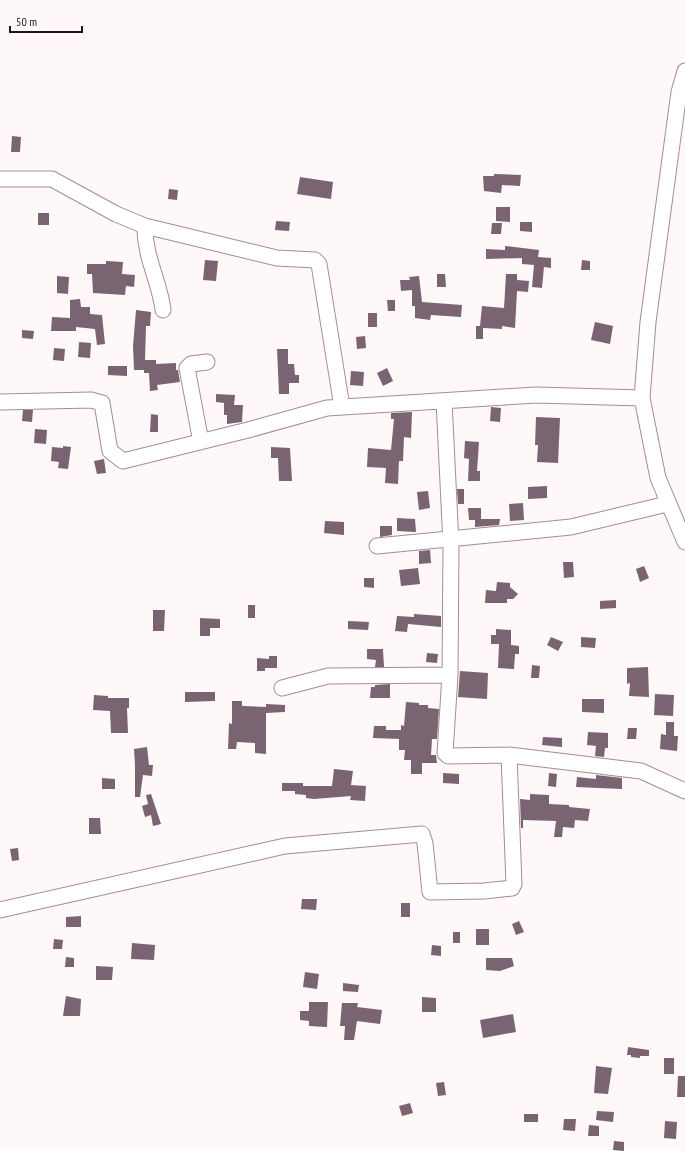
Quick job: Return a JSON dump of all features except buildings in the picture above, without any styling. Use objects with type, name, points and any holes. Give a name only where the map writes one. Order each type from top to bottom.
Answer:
[{"type":"street","points":[[685,71],[679,92],[648,322],[642,398],[658,478],[685,542]]},
{"type":"street","points":[[0,179],[52,179],[116,214],[145,226],[277,258],[314,260],[319,264],[342,407]]},
{"type":"street","points":[[145,226],[145,237],[150,261],[162,301],[163,310]]},
{"type":"street","points":[[201,442],[187,368],[190,364],[207,362]]},
{"type":"street","points":[[0,402],[91,400],[102,403],[110,452],[123,461],[201,442],[327,408],[536,395],[642,398]]},
{"type":"street","points":[[444,401],[451,539],[450,675],[445,753],[448,756],[509,754],[640,771],[685,791]]},
{"type":"street","points":[[378,546],[571,527],[668,504]]},
{"type":"street","points":[[282,688],[328,676],[450,675]]},
{"type":"street","points":[[0,910],[285,846],[422,834],[425,842],[430,892],[484,891],[512,888],[514,884],[509,754]]}]
